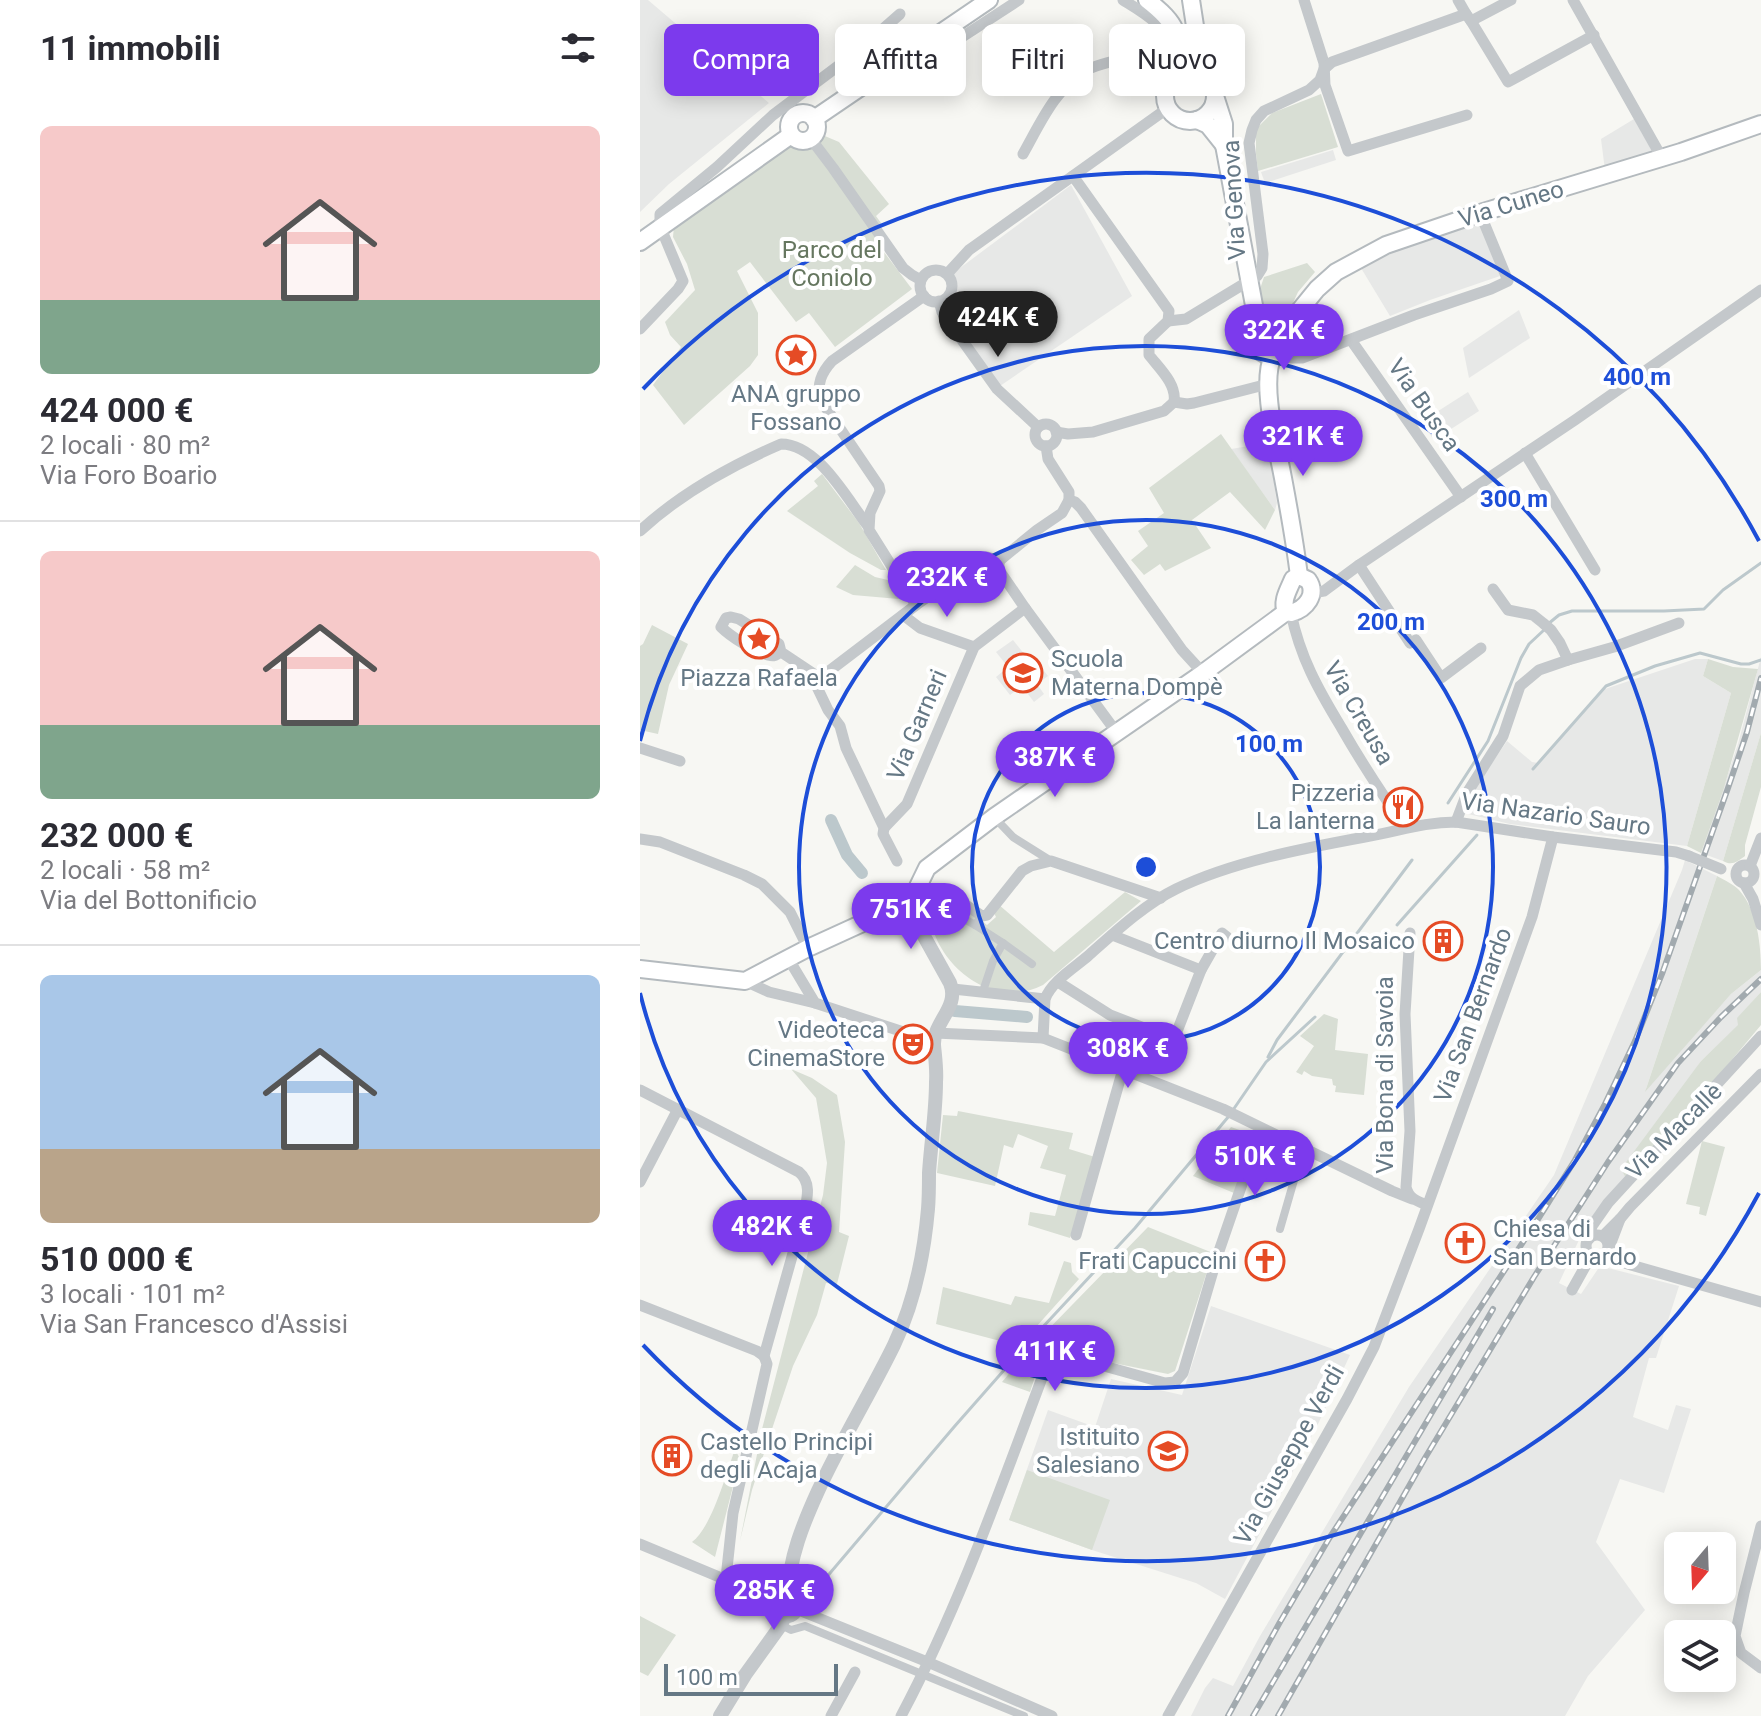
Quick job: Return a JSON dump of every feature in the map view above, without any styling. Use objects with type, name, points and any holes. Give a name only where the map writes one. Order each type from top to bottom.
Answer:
[{"type":"main road","points":[[953,24],[989,0]]},
{"type":"main road","points":[[1147,0],[1173,24]]},
{"type":"main road","points":[[1191,0],[1195,24]]},
{"type":"main road","points":[[814,119],[847,96]]},
{"type":"main road","points":[[1165,96],[1172,113],[1183,120],[1197,120],[1208,125],[1224,145]]},
{"type":"main road","points":[[1215,96],[1224,124],[1224,145],[1249,282],[1260,323]]},
{"type":"main road","points":[[1197,120],[1210,111],[1215,96]]},
{"type":"main road","points":[[802,113],[814,119],[817,129],[811,139],[802,141],[791,135],[789,126],[793,117],[802,113]]},
{"type":"main road","name":"Via Cuneo","points":[[1286,327],[1317,289],[1336,272],[1386,245],[1761,124]]},
{"type":"main road","points":[[640,242],[791,135]]},
{"type":"main road","points":[[1278,352],[1261,352],[1254,343],[1254,332],[1260,323],[1276,320],[1286,327],[1288,339],[1278,352],[1270,361],[1268,384],[1299,576]]},
{"type":"main road","points":[[640,969],[745,981],[808,948],[919,903],[927,868],[994,817],[1289,612],[1296,612],[1306,605],[1312,585],[1299,576]]},
{"type":"main road","points":[[1289,612],[1284,601],[1293,579],[1299,576]]},
{"type":"street","points":[[966,34],[1019,0]]},
{"type":"street","points":[[1123,0],[1158,24]]},
{"type":"street","points":[[1304,0],[1324,69],[1325,85],[1348,151],[1467,115]]},
{"type":"street","points":[[1458,0],[1508,82],[1594,35]]},
{"type":"street","name":"Via Genova","points":[[1249,282],[1262,268],[1263,254],[1249,143],[1256,120],[1264,111],[1309,90],[1332,62],[1511,0]]},
{"type":"street","points":[[1573,0],[1662,158]]},
{"type":"street","points":[[640,329],[683,281],[660,226],[660,214],[773,115],[858,51],[900,14]]},
{"type":"street","points":[[1023,154],[1049,108],[1063,91],[1080,75],[1109,63]]},
{"type":"street","points":[[947,274],[969,250],[1168,108]]},
{"type":"street","points":[[811,139],[903,268],[921,280]]},
{"type":"street","points":[[1073,176],[1169,311],[1168,321]]},
{"type":"street","name":"Via Busca","points":[[1278,352],[1292,358],[1302,358],[1508,281],[1480,213]]},
{"type":"street","points":[[938,270],[947,274],[952,283],[948,297],[939,301],[924,296],[920,288],[921,280],[928,272],[938,270]]},
{"type":"street","points":[[1046,446],[1036,441],[1035,434],[1043,424],[1056,432],[1068,434],[1093,432],[1164,411],[1174,402],[1173,387],[1149,355],[1149,339],[1168,321],[1186,319],[1249,282]]},
{"type":"street","points":[[1312,593],[1324,591],[1761,290]]},
{"type":"street","points":[[868,526],[879,486],[820,399],[818,389],[821,376],[832,361],[924,296]]},
{"type":"street","points":[[939,301],[942,312],[997,389],[1038,427]]},
{"type":"street","name":"Via Busca","points":[[1351,340],[1461,497]]},
{"type":"street","points":[[1174,402],[1194,403],[1268,384]]},
{"type":"street","points":[[1046,446],[1054,441],[1056,432]]},
{"type":"street","points":[[640,531],[680,498],[710,479],[781,444],[790,444],[809,452],[824,467],[868,526],[916,605]]},
{"type":"street","points":[[897,861],[846,748],[840,726],[819,694],[817,687],[820,678],[983,558],[999,561],[1062,513],[1069,500],[1069,492],[1048,459],[1046,446]]},
{"type":"street","points":[[1525,453],[1595,570]]},
{"type":"street","points":[[1069,500],[1081,508],[1182,650],[1203,673]]},
{"type":"street","points":[[999,561],[999,570],[1025,608],[1117,733]]},
{"type":"street","points":[[1359,565],[1410,643],[1416,640],[1441,678],[1481,648]]},
{"type":"street","points":[[1493,589],[1508,610],[1533,615],[1547,626],[1568,660]]},
{"type":"street","name":"Via Garneri","points":[[884,828],[907,804],[974,647],[1025,608]]},
{"type":"street","name":"Via Creusa","points":[[1289,612],[1296,639],[1314,681],[1375,785],[1405,827]]},
{"type":"street","points":[[903,615],[920,628],[974,647]]},
{"type":"street","points":[[781,652],[773,656],[765,655],[727,633],[721,627],[723,622],[731,617],[739,619],[779,644],[781,652],[820,678]]},
{"type":"street","points":[[1456,822],[1467,793],[1503,736],[1520,686],[1539,670],[1679,623]]},
{"type":"street","points":[[640,748],[680,761]]},
{"type":"street","points":[[994,817],[1013,837],[1051,861],[1161,898]]},
{"type":"street","name":"Via Nazario Sauro","points":[[1045,999],[1058,982],[1112,935],[1182,886],[1221,870],[1405,827],[1456,822],[1676,852],[1740,878]]},
{"type":"street","name":"Via San Bernardo","points":[[1427,1205],[1532,917],[1553,837]]},
{"type":"street","points":[[1740,878],[1750,882],[1754,877],[1750,866],[1761,838]]},
{"type":"street","points":[[640,839],[660,842],[762,884],[790,912],[808,948]]},
{"type":"street","points":[[1051,861],[1022,871],[987,915],[978,920],[919,903],[915,920],[953,989],[952,1002],[935,1037],[936,1080],[929,1206],[923,1253],[911,1302],[895,1343],[834,1455],[801,1527],[778,1611],[788,1617],[930,1663],[1052,1716]]},
{"type":"street","points":[[1740,878],[1753,899],[1761,925]]},
{"type":"street","points":[[944,890],[1003,943],[1032,964]]},
{"type":"street","points":[[1058,982],[1110,1015],[1165,1036],[1173,1034],[1178,1029],[1201,970],[1222,933],[1227,937]]},
{"type":"street","name":"Via Bona di Savoia","points":[[1410,933],[1405,1014],[1410,1131],[1406,1187],[1412,1199],[1427,1205]]},
{"type":"street","points":[[1112,935],[1201,970]]},
{"type":"street","points":[[984,988],[1003,943]]},
{"type":"street","points":[[788,958],[815,1003]]},
{"type":"street","points":[[745,981],[769,992],[935,1037],[1043,1038],[1232,1114],[1412,1199]]},
{"type":"street","points":[[953,989],[1045,999],[1043,1038]]},
{"type":"street","points":[[1589,1239],[1594,1235],[1603,1236],[1608,1241],[1607,1251],[1599,1258],[1591,1256],[1586,1246],[1592,1226],[1608,1203],[1761,1036]]},
{"type":"street","points":[[1076,1235],[1123,1069]]},
{"type":"street","name":"Via Macallè","points":[[1603,1236],[1761,1074]]},
{"type":"street","points":[[640,1090],[805,1177],[808,1188],[804,1214],[764,1356]]},
{"type":"street","points":[[640,1182],[678,1109]]},
{"type":"street","points":[[901,1716],[930,1663],[1052,1356],[1061,1354],[1165,1383],[1175,1382],[1183,1373],[1218,1254],[1261,1129]]},
{"type":"street","points":[[1280,1229],[1303,1149]]},
{"type":"street","name":"Via Giuseppe Verdi","points":[[1168,1716],[1374,1347],[1427,1205]]},
{"type":"street","name":"Via Macallè","points":[[1607,1251],[1620,1219]]},
{"type":"street","points":[[1607,1251],[1617,1261],[1761,1302]]},
{"type":"street","points":[[1572,1290],[1591,1256]]},
{"type":"street","points":[[640,1305],[757,1351],[764,1356],[767,1364],[733,1513],[726,1578]]},
{"type":"street","points":[[1761,1526],[1735,1636],[1741,1653],[1761,1668]]},
{"type":"street","points":[[640,1544],[783,1598]]},
{"type":"street","points":[[788,1617],[791,1630],[805,1626],[1024,1716]]},
{"type":"street","points":[[720,1716],[745,1675],[788,1617]]},
{"type":"street","points":[[831,1716],[855,1672]]},
{"type":"shaded area","points":[[640,0],[648,0],[676,24],[664,24],[664,96],[761,96],[769,103],[669,184],[640,212]]},
{"type":"shaded area","points":[[1634,119],[1655,156],[1605,170],[1601,139]]},
{"type":"shaded area","points":[[1333,150],[1336,160],[1265,183],[1261,172]]},
{"type":"shaded area","points":[[1071,185],[1132,296],[1000,386],[946,310],[952,274]]},
{"type":"shaded area","points":[[1479,223],[1500,276],[1390,316],[1361,268],[1411,244]]},
{"type":"shaded area","points":[[1519,310],[1530,338],[1469,378],[1463,348]]},
{"type":"shaded area","points":[[1468,392],[1479,411],[1434,440],[1421,422]]},
{"type":"shaded area","points":[[1267,435],[1277,503],[1275,510],[1231,449],[1261,444],[1261,437]]},
{"type":"shaded area","name":"Scuola Materna Dompè","points":[[1013,640],[1037,670],[1041,667],[1048,676],[1037,684],[1044,694],[1034,702],[1022,686],[1010,695],[996,677],[1008,667],[996,652]]},
{"type":"shaded area","points":[[1761,657],[1761,733],[1723,861],[1701,853],[1738,744]]},
{"type":"shaded area","points":[[1695,659],[1708,659],[1703,676],[1731,693],[1687,846],[1510,824],[1468,814],[1475,788],[1507,741],[1532,762],[1538,763],[1602,690]]},
{"type":"shaded area","points":[[1685,860],[1717,876],[1646,1089],[1731,994],[1761,970],[1761,992],[1738,1018],[1739,1025],[1701,1061],[1626,1178],[1596,1211],[1585,1227],[1559,1283],[1581,1294],[1600,1266],[1679,1286],[1656,1358],[1649,1358],[1633,1417],[1668,1430],[1676,1405],[1691,1409],[1664,1493],[1620,1479],[1596,1542],[1645,1610],[1588,1676],[1565,1716],[1191,1716],[1213,1678],[1233,1686],[1409,1387],[1554,1175]]},
{"type":"shaded area","name":"Istituito Salesiano","points":[[1211,1306],[1350,1355],[1319,1422],[1225,1599],[1196,1583],[1009,1520],[1048,1410],[1095,1427],[1111,1379],[1182,1395]]},
{"type":"green space","points":[[1321,94],[1338,147],[1258,171],[1256,129],[1272,113]]},
{"type":"green space","name":"Parco del Coniolo","points":[[813,131],[839,142],[889,204],[876,216],[881,223],[874,239],[912,289],[835,347],[809,313],[796,322],[750,262],[737,271],[758,313],[758,355],[750,366],[684,425],[653,385],[681,347],[670,335],[665,322],[695,290],[687,264],[673,237],[674,226]]},
{"type":"green space","points":[[1307,263],[1315,272],[1298,292],[1292,305],[1281,312],[1262,304],[1260,289],[1264,277]]},
{"type":"green space","points":[[1221,434],[1275,510],[1265,530],[1230,492],[1192,520],[1211,548],[1165,571],[1160,564],[1144,575],[1131,560],[1148,546],[1138,531],[1164,513],[1149,488]]},
{"type":"green space","points":[[822,474],[859,523],[886,570],[850,553],[787,511],[818,486],[814,481]]},
{"type":"green space","points":[[855,565],[875,577],[888,580],[899,599],[853,595],[836,587]]},
{"type":"green space","points":[[652,625],[688,644],[669,685],[658,734],[640,730],[640,646]]},
{"type":"green space","points":[[1708,659],[1733,667],[1758,669],[1723,791],[1701,853],[1687,846],[1731,693],[1703,676]]},
{"type":"green space","points":[[1761,733],[1761,787],[1745,845],[1745,856],[1729,863],[1723,861]]},
{"type":"green space","points":[[1717,876],[1739,890],[1750,907],[1759,939],[1761,970],[1731,994],[1645,1092]]},
{"type":"green space","points":[[1125,892],[1141,901],[1043,985],[1023,992],[1002,992],[983,986],[965,975],[938,943],[931,923],[929,902],[937,899],[960,904],[987,925],[996,917],[993,911],[998,904],[1054,952]]},
{"type":"green space","points":[[1761,992],[1761,1025],[1626,1178],[1621,1169],[1701,1061],[1738,1025],[1737,1018]]},
{"type":"green space","points":[[1324,1014],[1338,1019],[1335,1050],[1368,1054],[1364,1095],[1335,1092],[1332,1079],[1312,1076],[1304,1071],[1302,1075],[1296,1072],[1314,1046],[1300,1036]]},
{"type":"green space","points":[[791,1069],[812,1078],[837,1095],[845,1142],[839,1232],[849,1236],[837,1284],[826,1283],[817,1315],[793,1366],[752,1490],[740,1541],[762,1429],[823,1195],[827,1163],[816,1098]]},
{"type":"green space","points":[[958,1111],[1073,1133],[1069,1149],[1095,1157],[1070,1238],[1028,1225],[1030,1212],[1055,1216],[1066,1175],[1040,1168],[1048,1146],[1018,1134],[1013,1148],[1004,1145],[995,1186],[937,1173],[943,1115],[957,1116]]},
{"type":"green space","points":[[1231,1127],[1254,1135],[1234,1193],[1193,1176]]},
{"type":"green space","points":[[1702,1141],[1725,1147],[1706,1216],[1699,1214],[1700,1207],[1686,1204]]},
{"type":"green space","points":[[1148,1227],[1213,1253],[1175,1371],[1168,1374],[1113,1363],[1046,1343],[1030,1392],[1002,1382],[1034,1344]]},
{"type":"green space","points":[[1064,1261],[1071,1263],[1072,1272],[1079,1279],[1019,1346],[936,1324],[943,1287],[1011,1305],[1015,1296],[1049,1303]]},
{"type":"green space","points":[[735,1449],[740,1459],[715,1557],[692,1542],[712,1513]]},
{"type":"green space","points":[[1027,1470],[1110,1500],[1092,1550],[1009,1520]]},
{"type":"green space","points":[[640,1616],[676,1635],[648,1676],[640,1672]]},
{"type":"waterway","points":[[1548,624],[1559,615],[1572,611],[1704,609],[1723,590],[1761,563]]},
{"type":"waterway","points":[[1448,803],[1488,741],[1521,658],[1529,644],[1544,630]]},
{"type":"waterway","points":[[1533,769],[1606,686],[1655,666],[1700,653],[1741,664],[1761,660]]},
{"type":"waterway","points":[[831,820],[847,855],[862,873]]},
{"type":"waterway","points":[[1397,925],[1477,835]]},
{"type":"waterway","points":[[1268,1057],[1277,1040],[1412,860]]},
{"type":"waterway","points":[[955,1011],[1027,1017]]},
{"type":"waterway","points":[[1233,1110],[1266,1062],[1315,1017]]},
{"type":"waterway","points":[[808,1599],[954,1427],[1135,1228],[1229,1116]]},
{"type":"railway","points":[[1228,1716],[1330,1537],[1540,1216],[1604,1106],[1662,974],[1747,732],[1761,678]]},
{"type":"railway","points":[[1278,1716],[1425,1458],[1534,1277],[1608,1162],[1678,1063],[1761,979]]},
{"type":"railway","points":[[1253,1716],[1493,1309]]},
{"type":"place","name":"ANA gruppo Fossano","points":[[796,355]]},
{"type":"place","name":"Piazza Rafaela","points":[[759,639]]},
{"type":"place","name":"Scuola Materna Dompè","points":[[1023,673]]},
{"type":"place","name":"Pizzeria La lanterna","points":[[1403,807]]},
{"type":"place","name":"Centro diurno Il Mosaico","points":[[1443,941]]},
{"type":"place","name":"Videoteca CinemaStore","points":[[913,1044]]},
{"type":"place","name":"Chiesa di San Bernardo","points":[[1465,1243]]},
{"type":"place","name":"Frati Capuccini","points":[[1265,1261]]},
{"type":"place","name":"Istituito Salesiano","points":[[1168,1451]]},
{"type":"place","name":"Castello Principi degli Acaja","points":[[672,1456]]}]
